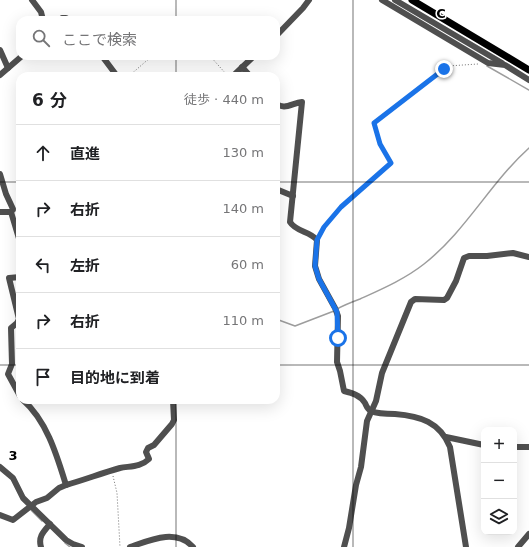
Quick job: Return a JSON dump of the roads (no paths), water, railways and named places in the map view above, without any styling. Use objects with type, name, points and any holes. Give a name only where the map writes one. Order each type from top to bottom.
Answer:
[{"type":"main road","points":[[412,0],[529,70]]},
{"type":"street","points":[[32,0],[41,12],[42,16]]},
{"type":"street","points":[[280,32],[309,0]]},
{"type":"street","points":[[382,0],[488,64],[505,65]]},
{"type":"street","points":[[395,0],[529,80]]},
{"type":"street","points":[[0,50],[3,60],[8,68]]},
{"type":"street","points":[[0,75],[17,60]]},
{"type":"street","points":[[105,60],[114,72]]},
{"type":"street","points":[[237,72],[250,60]]},
{"type":"street","points":[[242,67],[246,72]]},
{"type":"street","points":[[280,107],[285,107],[296,102],[302,102],[290,222],[293,227],[314,236],[317,240],[315,266],[319,279],[338,316],[337,362],[344,391],[358,396],[364,402],[367,409],[371,411],[419,418],[431,423],[441,430],[450,447],[466,547]]},
{"type":"street","points":[[0,174],[16,226]]},
{"type":"street","points":[[280,191],[293,196]]},
{"type":"street","points":[[0,212],[16,209]]},
{"type":"street","points":[[344,547],[361,467],[366,427],[376,401],[382,374],[411,302],[415,299],[444,300],[447,298],[456,281],[464,258],[469,256],[513,253],[529,257]]},
{"type":"street","points":[[16,277],[9,278],[16,306]]},
{"type":"street","points":[[16,324],[11,328],[12,364],[8,374],[16,389]]},
{"type":"street","points":[[28,404],[34,411],[54,448],[66,485]]},
{"type":"street","points":[[0,515],[13,520],[36,502],[47,498],[59,488],[111,471],[134,467],[146,462],[149,459],[146,452],[148,448],[154,445],[174,420],[173,404]]},
{"type":"street","points":[[446,437],[481,444]]},
{"type":"street","points":[[517,447],[529,447]]},
{"type":"street","points":[[0,467],[13,478],[23,498],[48,526],[66,540],[82,547]]},
{"type":"street","points":[[41,547],[40,536],[48,526]]},
{"type":"street","points":[[518,547],[529,534]]},
{"type":"street","points":[[130,547],[144,545],[166,537],[176,537],[187,541],[193,547]]},
{"type":"waterway","points":[[487,66],[529,90]]},
{"type":"waterway","points":[[337,309],[393,283],[424,264],[453,237],[502,176],[529,148]]},
{"type":"waterway","points":[[280,320],[295,326],[334,311]]},
{"type":"waterway","points":[[31,510],[42,521]]},
{"type":"waterway","points":[[65,543],[70,547]]}]
